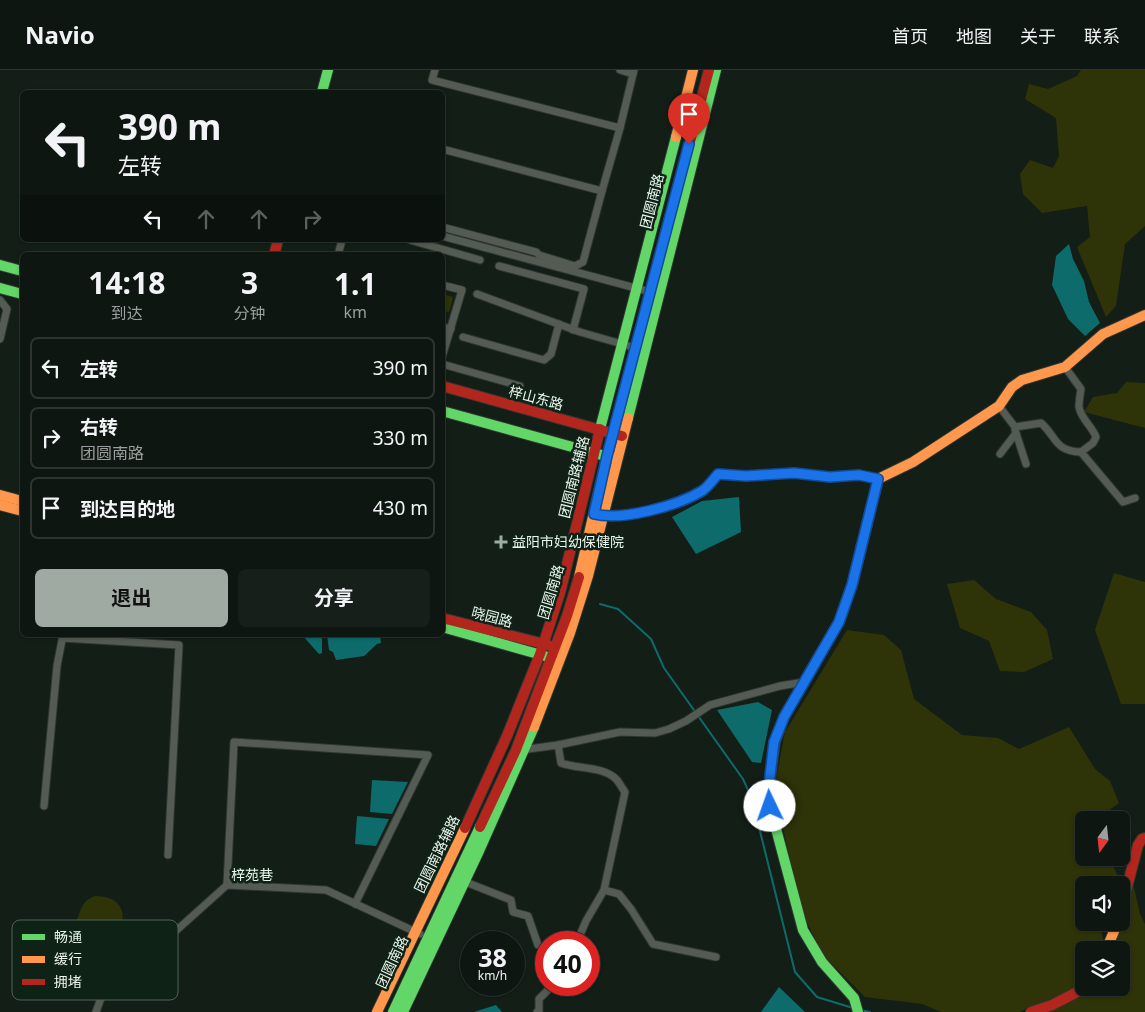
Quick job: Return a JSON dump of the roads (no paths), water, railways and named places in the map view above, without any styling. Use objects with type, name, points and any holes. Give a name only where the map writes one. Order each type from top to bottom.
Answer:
[{"type":"main road","points":[[323,90],[328,70]]},
{"type":"main road","points":[[640,289],[693,70]]},
{"type":"main road","name":"团圆南路","points":[[611,432],[626,345],[699,70]]},
{"type":"main road","name":"团圆南路","points":[[611,432],[709,70]]},
{"type":"main road","name":"团圆南路辅路","points":[[551,652],[560,592],[605,456],[716,70]]},
{"type":"main road","points":[[0,265],[20,270]]},
{"type":"main road","points":[[0,288],[20,293]]},
{"type":"main road","points":[[857,1010],[854,998],[822,962],[803,930],[773,820],[768,793],[774,742],[784,717],[839,622],[852,585],[878,479],[913,462],[998,406],[1012,387],[1022,380],[1071,364],[1085,348],[1100,336],[1145,316]]},
{"type":"main road","name":"梓山东路","points":[[445,387],[611,432]]},
{"type":"main road","points":[[445,412],[605,456],[588,576],[551,652]]},
{"type":"main road","name":"团圆南路辅路","points":[[605,456],[611,432]]},
{"type":"main road","name":"团圆南路","points":[[393,1012],[460,880],[521,750],[551,652],[605,456]]},
{"type":"main road","points":[[0,495],[20,500]]},
{"type":"main road","points":[[0,505],[20,510]]},
{"type":"main road","points":[[560,592],[570,578]]},
{"type":"main road","name":"晓园路","points":[[445,619],[551,652]]},
{"type":"main road","name":"晓园路","points":[[445,628],[551,652]]},
{"type":"main road","name":"团圆南路","points":[[383,1012],[417,933],[514,736],[551,652]]},
{"type":"main road","points":[[1130,876],[1138,846],[1142,839],[1145,838]]},
{"type":"main road","points":[[402,1012],[460,880]]},
{"type":"main road","points":[[376,1012],[417,933]]},
{"type":"main road","points":[[1031,1012],[1052,1006],[1075,994]]},
{"type":"street","points":[[435,70],[432,80],[620,128]]},
{"type":"street","points":[[445,228],[536,252],[539,255],[575,266],[583,262],[634,72],[620,70]]},
{"type":"street","points":[[445,150],[602,192]]},
{"type":"street","points":[[445,237],[640,289]]},
{"type":"street","points":[[417,242],[480,260]]},
{"type":"street","points":[[499,266],[584,289],[573,330]]},
{"type":"street","points":[[445,286],[462,290],[445,348]]},
{"type":"street","points":[[477,294],[573,330],[626,345]]},
{"type":"street","points":[[0,300],[7,309],[0,339]]},
{"type":"street","points":[[463,337],[544,360],[550,354],[559,324]]},
{"type":"street","points":[[445,328],[451,329]]},
{"type":"street","points":[[445,365],[520,386]]},
{"type":"street","points":[[1000,454],[1015,430],[1041,423],[1046,427],[1058,445],[1070,452],[1081,452],[1093,443],[1096,436],[1082,416],[1079,406],[1081,389],[1065,367]]},
{"type":"street","points":[[998,406],[1015,430],[1026,464]]},
{"type":"street","points":[[1081,452],[1123,502],[1135,498]]},
{"type":"street","points":[[598,515],[606,517],[650,510],[680,502],[704,490],[718,474],[746,476],[794,473],[830,477],[859,475],[878,479]]},
{"type":"street","points":[[44,806],[57,666],[63,637]]},
{"type":"street","points":[[76,637],[179,645],[168,855]]},
{"type":"street","points":[[521,750],[558,745],[620,732],[655,733],[669,729],[710,705],[780,686],[804,682]]},
{"type":"street","points":[[227,885],[234,742],[428,755],[355,904]]},
{"type":"street","points":[[558,745],[561,763],[570,766],[590,767],[615,778],[625,792],[604,890],[582,931]]},
{"type":"street","points":[[460,880],[511,900],[513,912],[528,916],[535,936]]},
{"type":"street","name":"梓苑巷","points":[[178,929],[227,885],[326,890],[417,933]]},
{"type":"street","points":[[604,890],[619,894],[632,909],[653,944],[716,957]]},
{"type":"street","points":[[537,1012],[539,1011],[539,999],[542,996]]},
{"type":"street","name":"梓苑巷","points":[[96,1012],[100,1000]]},
{"type":"water","points":[[1069,244],[1073,259],[1084,281],[1089,302],[1100,323],[1085,336],[1068,319],[1052,285],[1056,256]]},
{"type":"water","points":[[739,497],[741,532],[696,554],[672,517],[702,501]]},
{"type":"water","points":[[304,637],[322,637],[322,653],[319,654]]},
{"type":"water","points":[[327,637],[380,637],[381,643],[377,644],[364,656],[336,660],[333,652],[329,650]]},
{"type":"water","points":[[758,702],[772,710],[761,763],[752,762],[717,710]]},
{"type":"water","points":[[372,780],[408,782],[392,814],[370,812]]},
{"type":"water","points":[[357,816],[389,819],[376,846],[355,844]]},
{"type":"water","points":[[779,987],[805,1012],[761,1012]]},
{"type":"water","points":[[496,1005],[502,1012],[474,1012]]},
{"type":"waterway","points":[[600,604],[618,609],[651,639],[664,668],[743,779],[752,799],[795,972],[817,997],[853,1008]]},
{"type":"waterway","points":[[860,1010],[870,1012]]},
{"type":"place","name":"益阳市妇幼保健院","points":[[501,542]]}]
